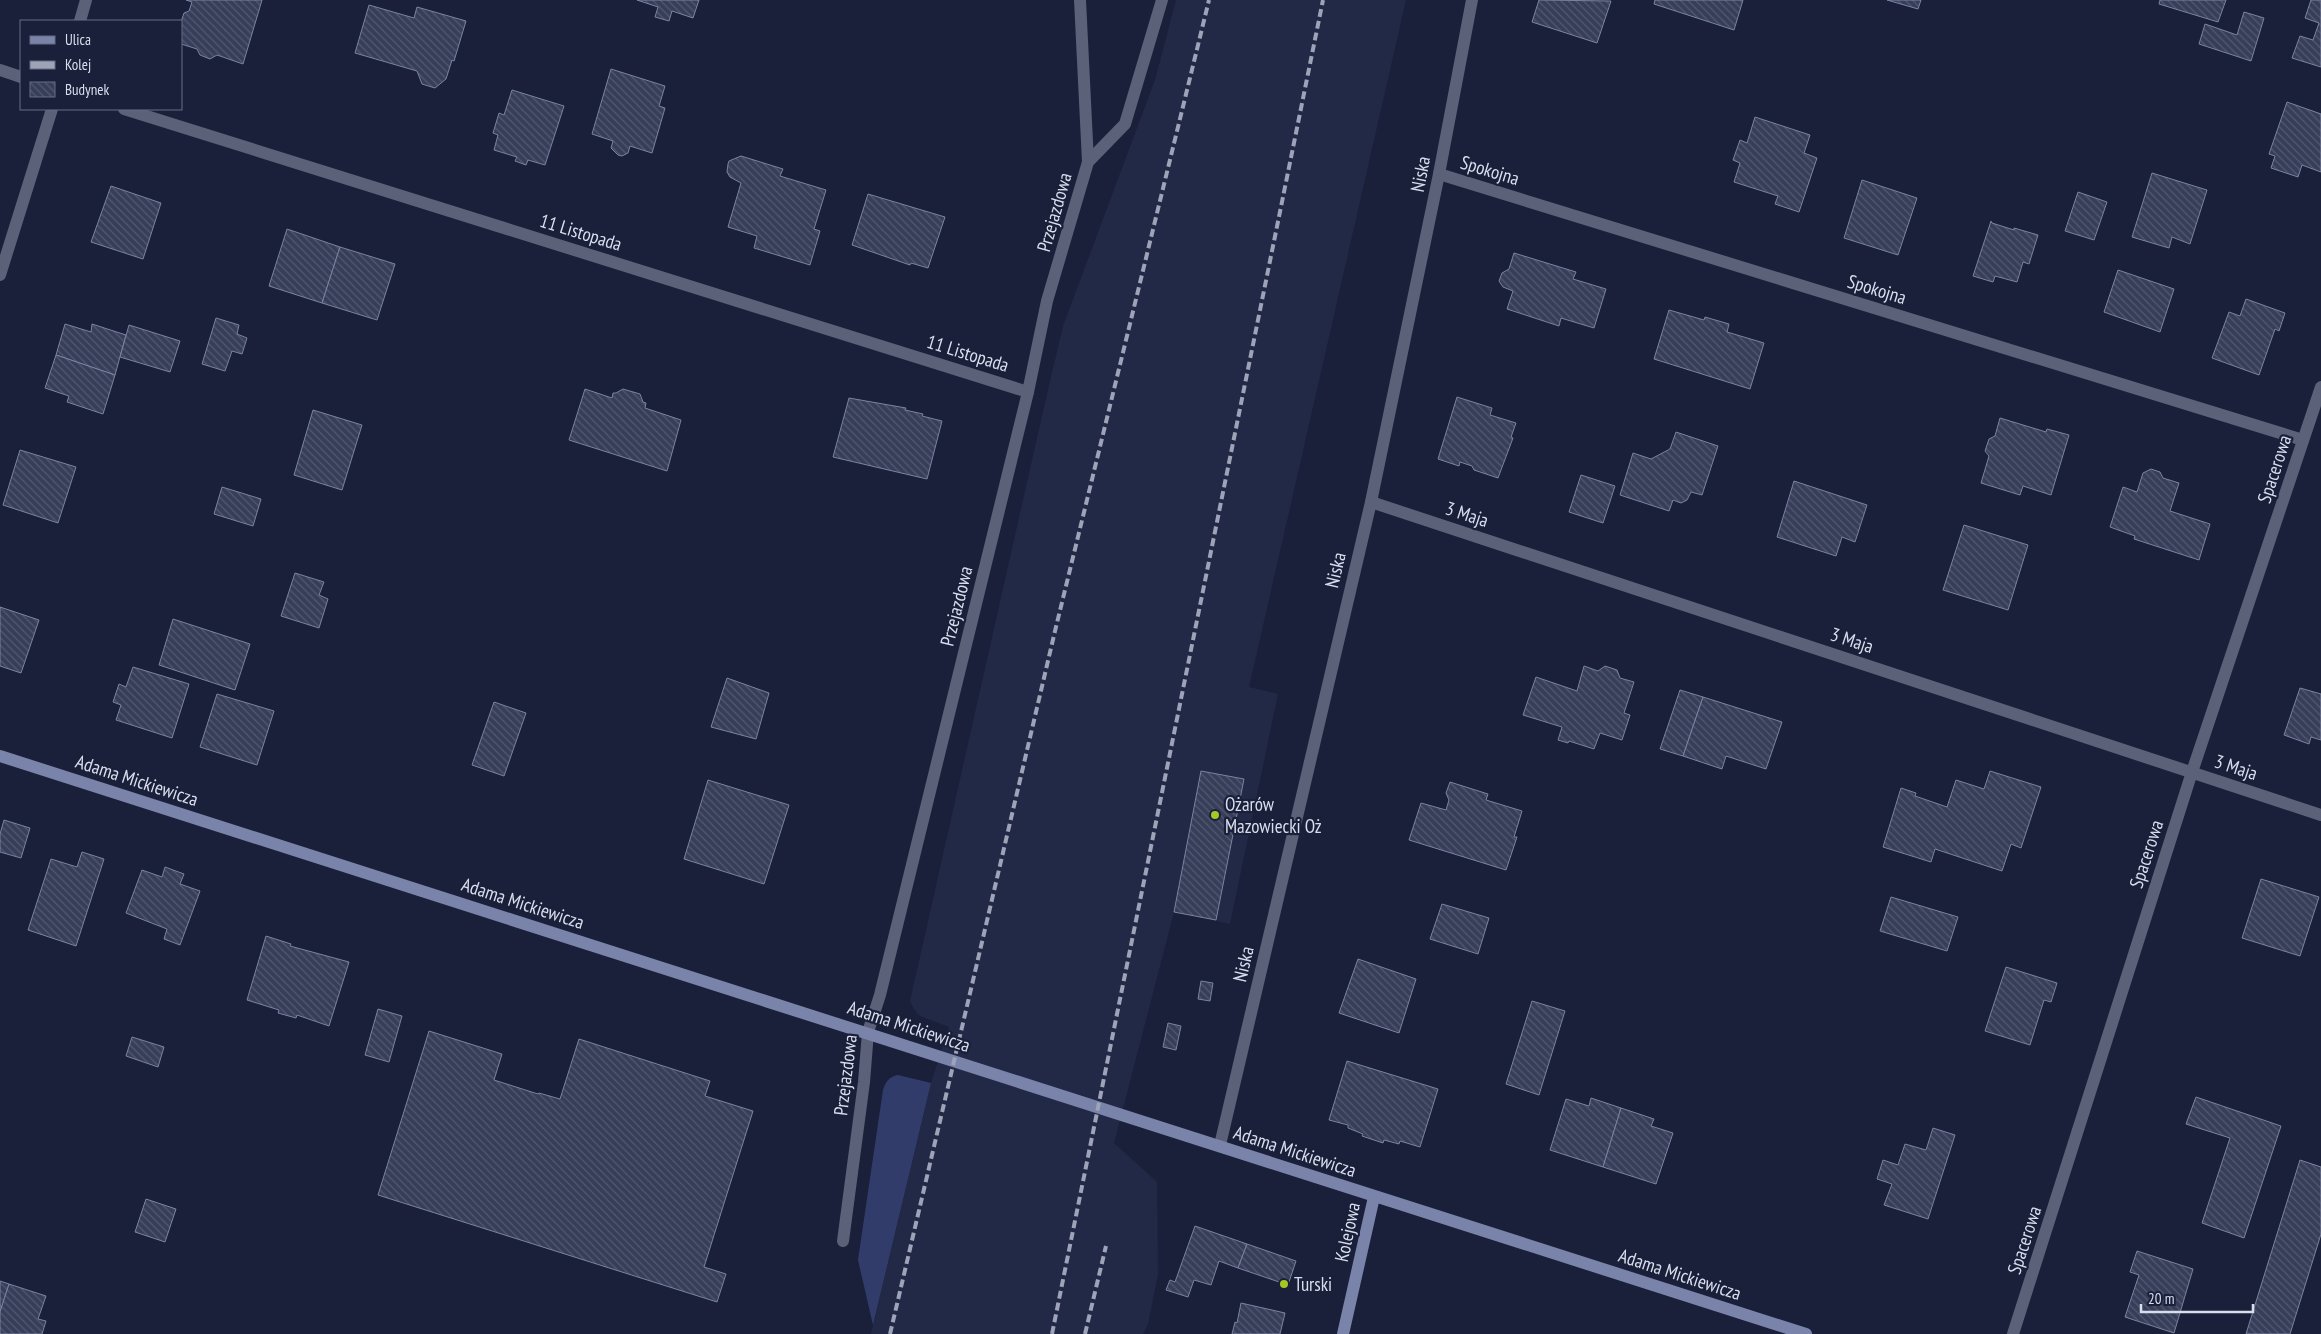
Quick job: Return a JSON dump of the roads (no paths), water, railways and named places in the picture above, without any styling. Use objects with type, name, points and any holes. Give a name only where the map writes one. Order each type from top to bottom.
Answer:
[{"type":"street","points":[[80,20],[86,0]]},
{"type":"street","points":[[1080,0],[1088,162]]},
{"type":"street","name":"Przejazdowa","points":[[843,1241],[864,1082],[868,1032],[880,995],[1028,392],[1047,301],[1088,162],[1125,124],[1162,0]]},
{"type":"street","name":"Niska","points":[[1220,1145],[1370,502],[1439,174],[1472,0]]},
{"type":"street","points":[[0,70],[20,77]]},
{"type":"street","points":[[0,275],[52,110]]},
{"type":"street","name":"11 Listopada","points":[[127,110],[1028,392]]},
{"type":"street","name":"Spokojna","points":[[1439,174],[2303,440]]},
{"type":"street","name":"Spacerowa","points":[[2014,1334],[2192,772],[2321,387]]},
{"type":"street","name":"3 Maja","points":[[1370,502],[2321,815]]},
{"type":"street","name":"Adama Mickiewicza","points":[[0,756],[868,1032],[1806,1334]]},
{"type":"street","name":"Kolejowa","points":[[1343,1334],[1374,1196]]},
{"type":"railway","points":[[890,1334],[1055,631],[1209,0]]},
{"type":"railway","points":[[1052,1334],[1323,0]]},
{"type":"railway","points":[[1085,1334],[1106,1246]]},
{"type":"place","name":"Ożarów Mazowiecki Oż","points":[[1215,815]]},
{"type":"place","name":"Turski","points":[[1284,1284]]}]
